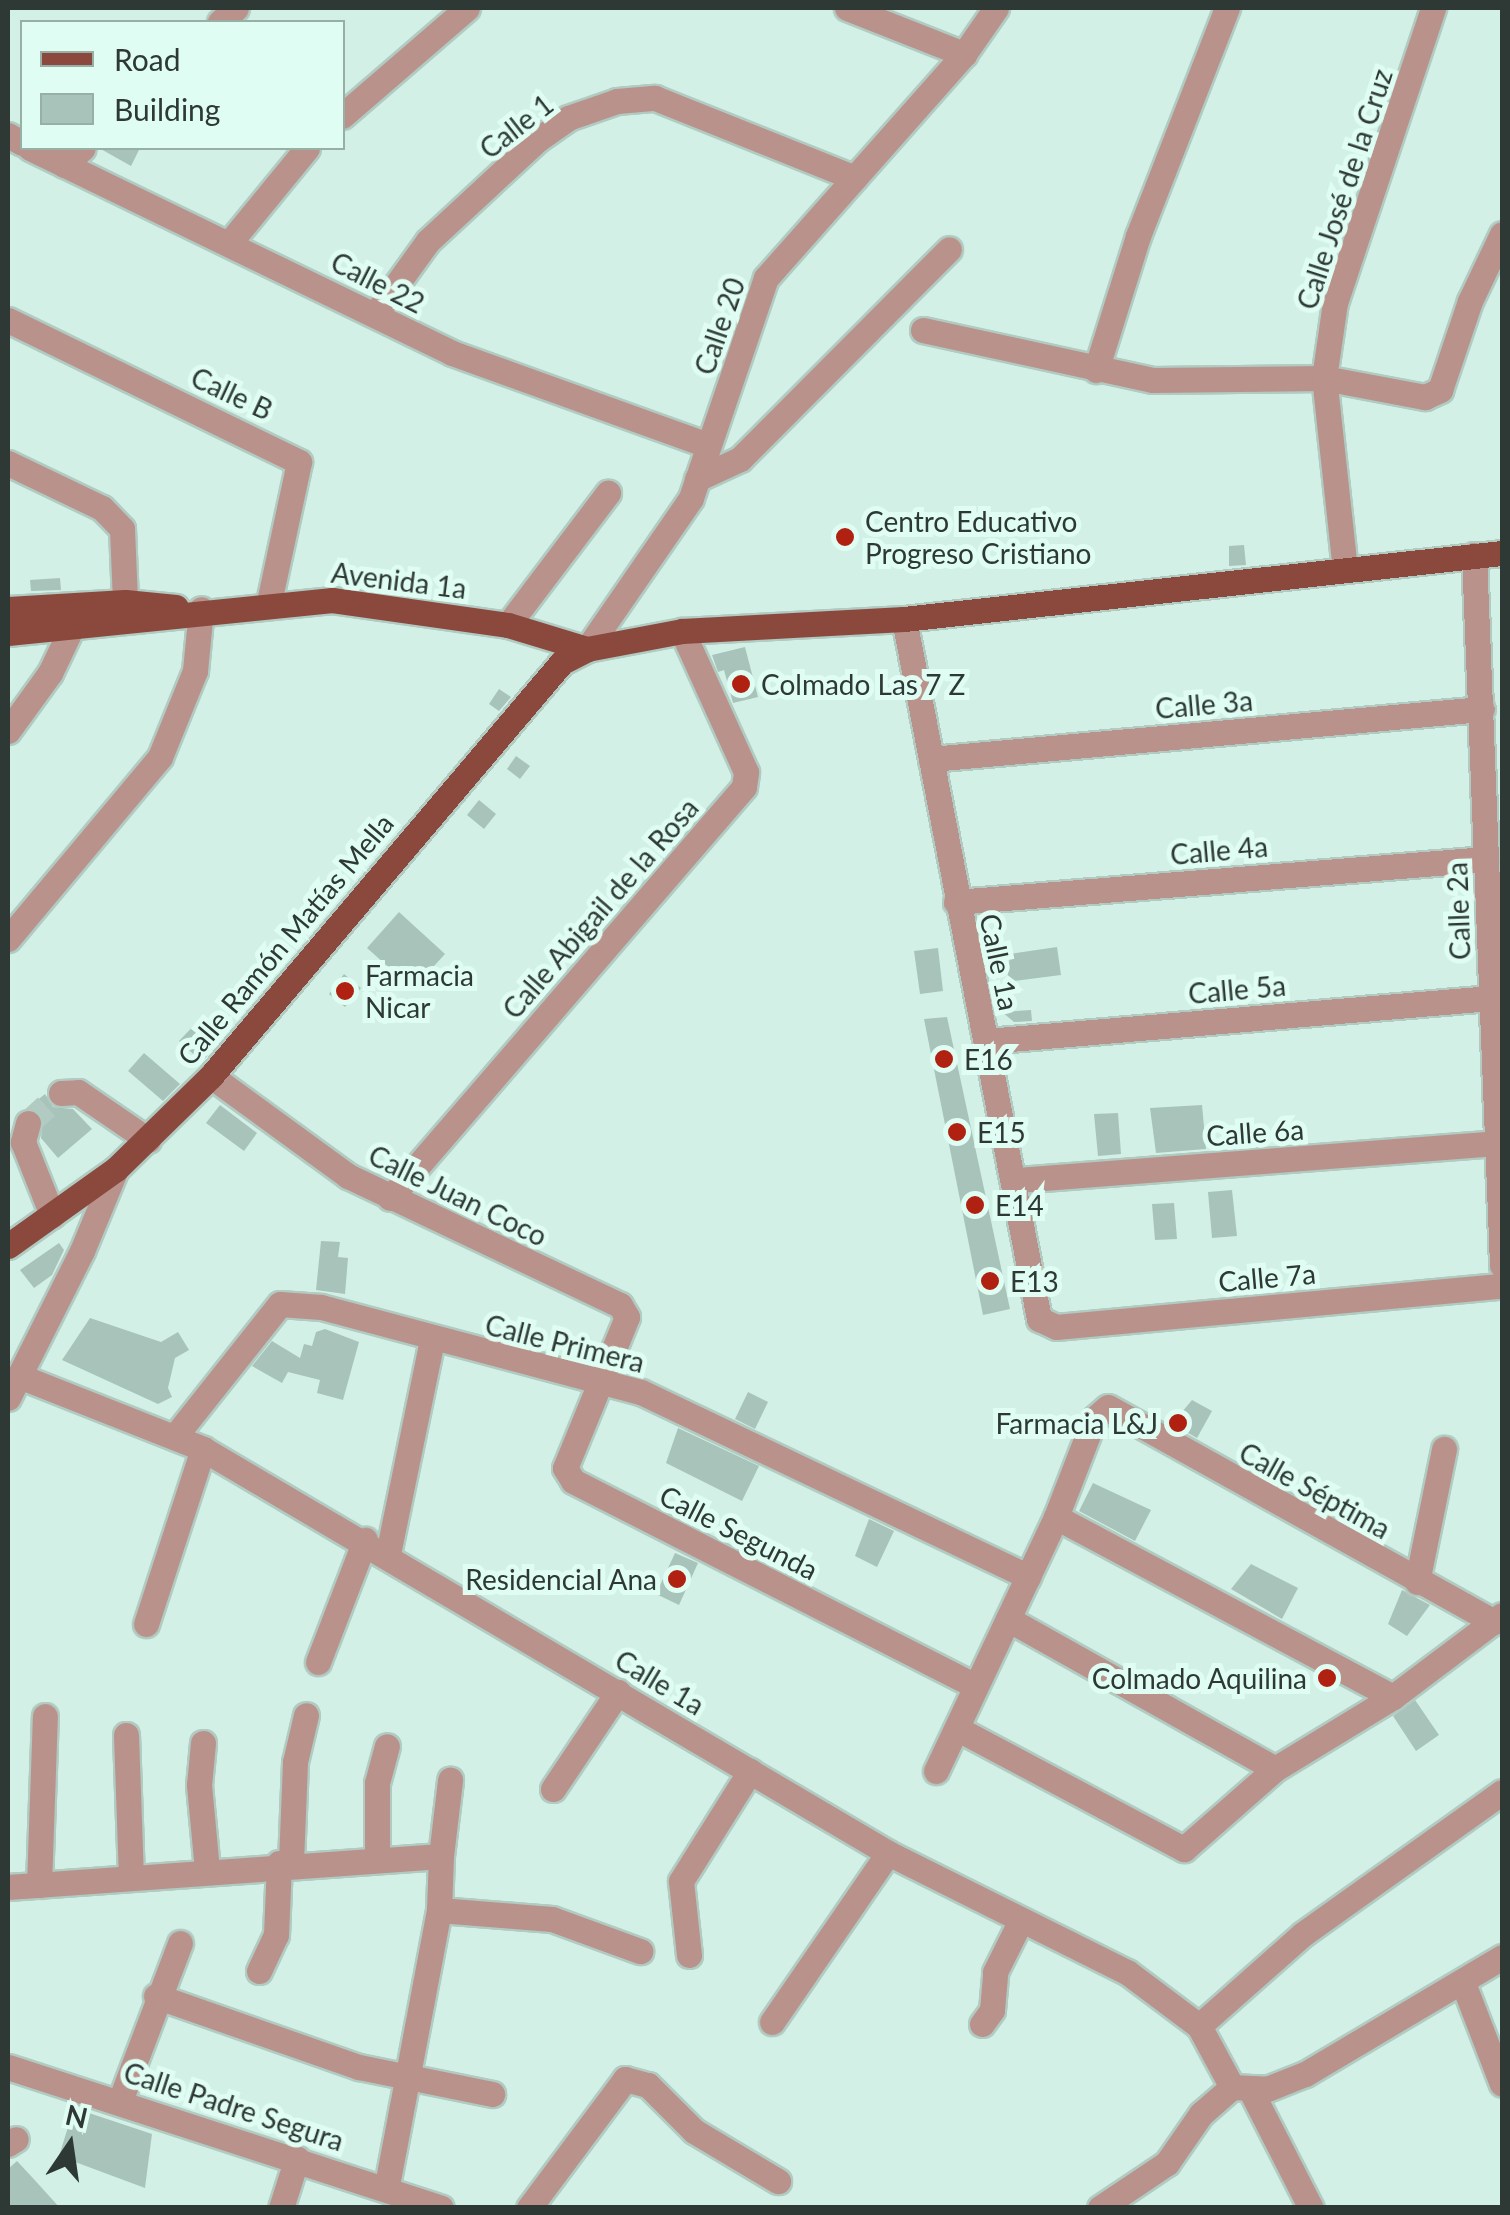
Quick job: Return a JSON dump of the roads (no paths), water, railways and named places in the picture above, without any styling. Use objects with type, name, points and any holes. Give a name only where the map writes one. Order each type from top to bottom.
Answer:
[{"type":"main road","points":[[587,649],[682,631],[904,619],[1502,553]]},
{"type":"main road","name":"Avenida 1a","points":[[8,609],[125,602],[200,609]]},
{"type":"main road","name":"Avenida 1a","points":[[8,634],[122,626],[200,609],[270,602],[377,603],[508,625],[587,649]]},
{"type":"main road","name":"Calle Ramón Matías Mella","points":[[8,1246],[116,1169],[211,1076],[562,662],[587,649]]},
{"type":"street","points":[[345,113],[467,8]]},
{"type":"street","points":[[847,8],[964,54]]},
{"type":"street","name":"Calle 20","points":[[587,649],[653,557],[697,479],[766,278],[964,54],[996,8]]},
{"type":"street","points":[[1096,370],[1138,236],[1227,8]]},
{"type":"street","name":"Calle José de la Cruz","points":[[1345,570],[1324,378],[1335,304],[1434,8]]},
{"type":"street","name":"Calle 1","points":[[376,314],[428,241],[537,140],[568,118],[617,101],[656,98],[854,178]]},
{"type":"street","name":"Calle 22","points":[[34,150],[231,241],[452,353],[708,444]]},
{"type":"street","points":[[64,165],[81,150]]},
{"type":"street","points":[[231,241],[305,150]]},
{"type":"street","points":[[923,330],[1152,380],[1324,378],[1425,396],[1440,390],[1470,301],[1502,234]]},
{"type":"street","points":[[697,479],[740,459],[949,249]]},
{"type":"street","name":"Calle B","points":[[8,320],[299,462],[270,602]]},
{"type":"street","points":[[8,463],[102,508],[122,529],[125,602]]},
{"type":"street","points":[[508,625],[608,493]]},
{"type":"street","name":"Calle 2a","points":[[1474,555],[1502,1264]]},
{"type":"street","points":[[8,939],[160,757],[195,672],[200,609]]},
{"type":"street","name":"Calle 1a","points":[[904,619],[956,902],[1016,1180],[1040,1318]]},
{"type":"street","points":[[8,731],[50,673],[70,629]]},
{"type":"street","name":"Calle Abigail de la Rosa","points":[[390,1198],[744,787],[746,772],[682,631]]},
{"type":"street","name":"Calle 3a","points":[[931,760],[1482,709]]},
{"type":"street","name":"Calle 4a","points":[[956,902],[1486,859]]},
{"type":"street","name":"Calle 5a","points":[[987,1041],[1492,998]]},
{"type":"street","name":"Calle Juan Coco","points":[[211,1076],[348,1176],[620,1305],[627,1317],[603,1382]]},
{"type":"street","points":[[62,1094],[78,1092],[148,1140]]},
{"type":"street","points":[[28,1123],[23,1142],[52,1215]]},
{"type":"street","name":"Calle 6a","points":[[1016,1180],[1499,1150]]},
{"type":"street","points":[[13,1387],[116,1169]]},
{"type":"street","name":"Calle 7a","points":[[1040,1318],[1056,1327],[1502,1286]]},
{"type":"street","name":"Calle Primera","points":[[176,1435],[280,1304],[321,1307],[641,1392],[1028,1577]]},
{"type":"street","points":[[388,1554],[432,1339]]},
{"type":"street","name":"Calle Segunda","points":[[603,1382],[566,1468],[573,1481],[974,1685]]},
{"type":"street","name":"Calle 1a","points":[[13,1387],[176,1435],[203,1449],[365,1540],[888,1853],[1020,1922],[1128,1972],[1199,2026],[1312,2208]]},
{"type":"street","name":"Calle Séptima","points":[[1056,1516],[1094,1419],[1108,1407],[1417,1582],[1498,1618]]},
{"type":"street","points":[[146,1624],[203,1449]]},
{"type":"street","points":[[1417,1582],[1444,1449]]},
{"type":"street","points":[[936,1771],[1056,1516],[1394,1697]]},
{"type":"street","points":[[318,1662],[365,1540]]},
{"type":"street","points":[[958,1729],[1184,1849],[1275,1769],[1394,1697],[1498,1618]]},
{"type":"street","points":[[1008,1619],[1275,1769]]},
{"type":"street","points":[[553,1789],[618,1692]]},
{"type":"street","points":[[259,1970],[276,1935],[295,1762],[306,1715]]},
{"type":"street","points":[[39,1885],[45,1716]]},
{"type":"street","points":[[126,1735],[130,1876]]},
{"type":"street","points":[[203,1743],[199,1785],[207,1869]]},
{"type":"street","points":[[377,1856],[377,1782],[387,1746]]},
{"type":"street","points":[[689,1954],[680,1881],[750,1770]]},
{"type":"street","points":[[387,2186],[439,1910],[438,1854],[450,1780]]},
{"type":"street","points":[[1199,2026],[1303,1934],[1502,1792]]},
{"type":"street","points":[[772,2022],[888,1853]]},
{"type":"street","points":[[8,1886],[438,1854]]},
{"type":"street","points":[[439,1910],[566,1921],[640,1951]]},
{"type":"street","points":[[982,2024],[992,2010],[995,1972],[1020,1922]]},
{"type":"street","points":[[120,2101],[156,1996],[180,1944]]},
{"type":"street","points":[[1100,2208],[1167,2163],[1200,2114],[1241,2089],[1305,2074],[1463,1983],[1502,1956]]},
{"type":"street","points":[[1463,1983],[1502,2084]]},
{"type":"street","points":[[156,1996],[408,2080],[492,2094]]},
{"type":"street","name":"Calle Padre Segura","points":[[8,2066],[387,2186],[442,2208]]},
{"type":"street","points":[[529,2208],[626,2079],[648,2085],[694,2131],[778,2182]]},
{"type":"street","points":[[281,2208],[297,2158]]},
{"type":"tunnel","points":[[28,1123],[61,1093]]},
{"type":"place","name":"Centro Educativo Progreso Cristiano","points":[[845,537]]},
{"type":"place","name":"Colmado Las 7 Z","points":[[741,684]]},
{"type":"place","name":"Farmacia Nicar","points":[[345,991]]},
{"type":"place","name":"E16","points":[[944,1059]]},
{"type":"place","name":"E15","points":[[957,1132]]},
{"type":"place","name":"E14","points":[[975,1205]]},
{"type":"place","name":"E13","points":[[990,1281]]},
{"type":"place","name":"Farmacia L&J","points":[[1178,1423]]},
{"type":"place","name":"Residencial Ana","points":[[677,1579]]},
{"type":"place","name":"Colmado Aquilina","points":[[1327,1678]]}]
